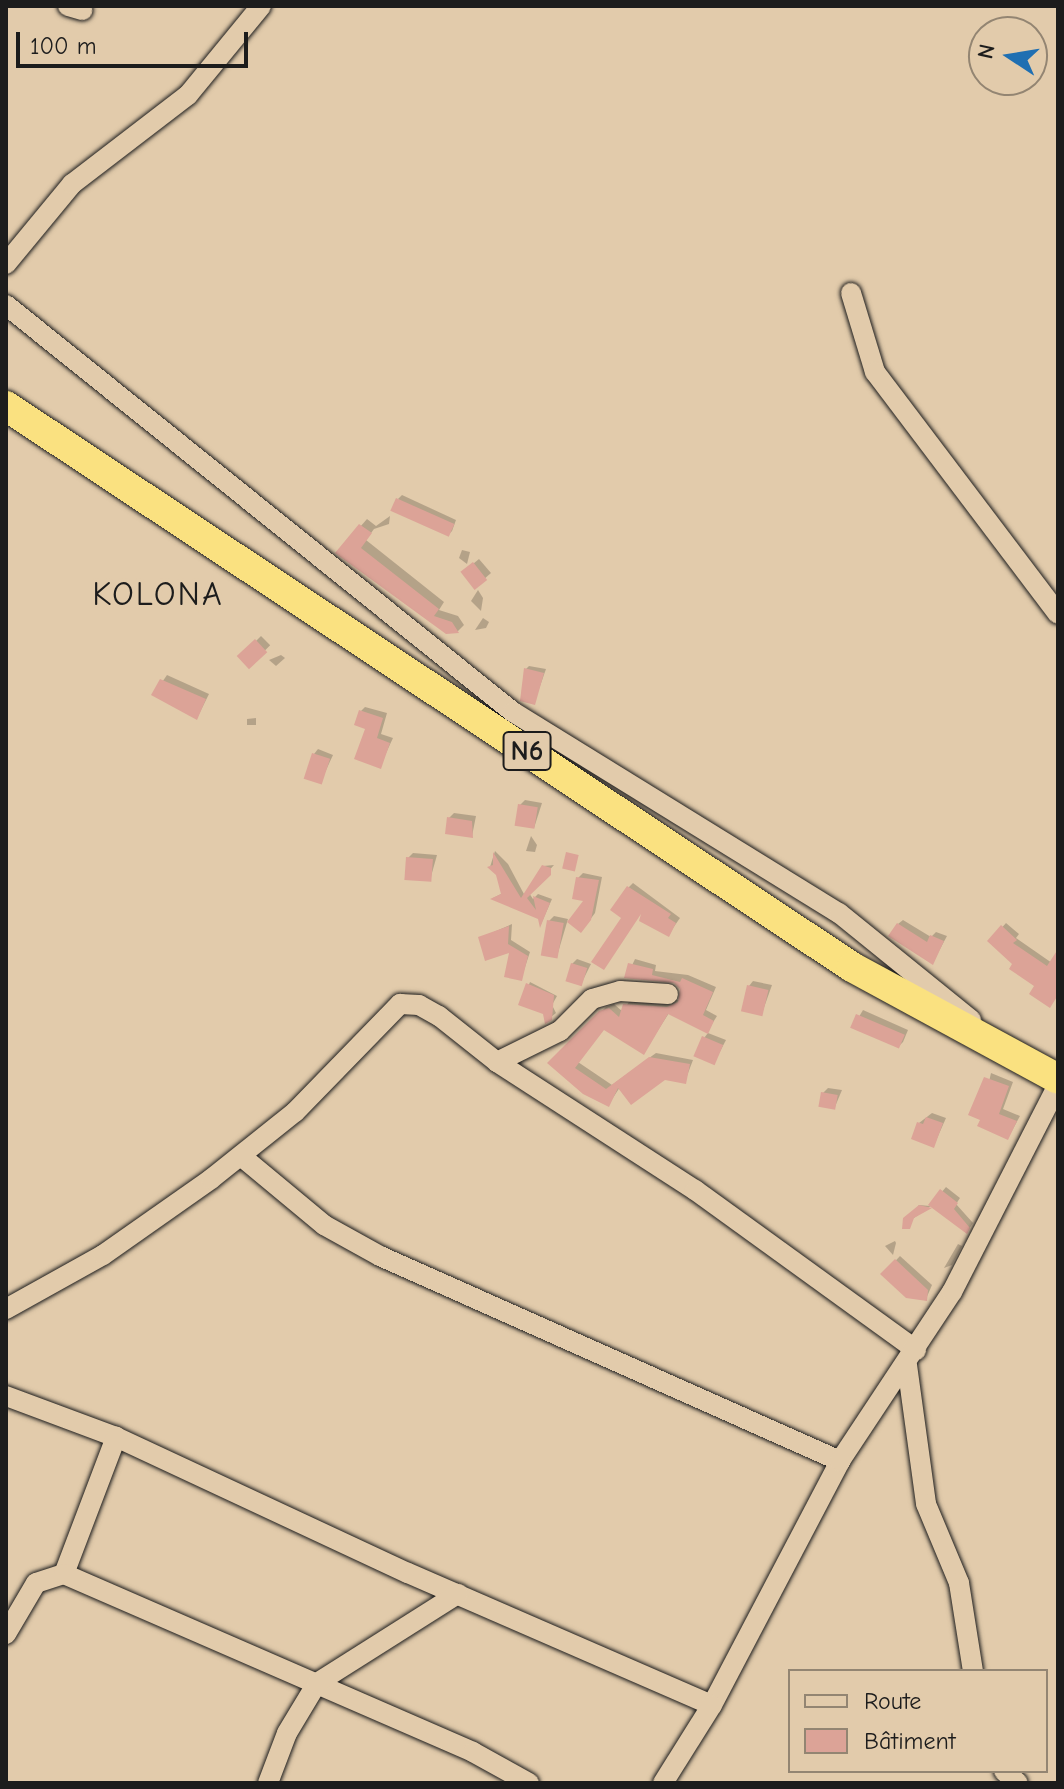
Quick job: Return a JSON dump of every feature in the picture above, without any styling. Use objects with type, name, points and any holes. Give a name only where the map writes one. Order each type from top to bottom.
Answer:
[{"type":"highway","name":"N6","points":[[6,406],[852,967],[1058,1082]]},
{"type":"street","points":[[6,264],[72,184],[188,95],[261,6]]},
{"type":"street","points":[[851,293],[875,372],[1058,614]]},
{"type":"street","points":[[6,305],[513,712],[839,913],[1024,1062]]},
{"type":"street","points":[[497,1062],[560,1031],[592,999],[620,991],[668,994]]},
{"type":"street","points":[[6,1309],[103,1255],[241,1156],[295,1112],[400,1004],[419,1005],[439,1016],[497,1062],[695,1190],[912,1358],[926,1504],[959,1583],[973,1669]]},
{"type":"street","points":[[663,1783],[712,1705],[840,1461],[912,1358],[952,1292],[1058,1082]]},
{"type":"street","points":[[241,1156],[324,1225],[380,1256],[840,1461]]},
{"type":"street","points":[[6,1396],[116,1437],[458,1594],[712,1705]]},
{"type":"street","points":[[64,1574],[116,1437]]},
{"type":"street","points":[[6,1634],[36,1583],[64,1574],[317,1683],[529,1783]]},
{"type":"street","points":[[268,1783],[287,1733],[317,1683],[458,1594]]},
{"type":"building","points":[[396,498],[454,524],[449,537],[390,511]]},
{"type":"building","points":[[359,524],[372,533],[361,548],[439,609],[434,616],[452,622],[459,633],[446,634],[335,553]]},
{"type":"building","points":[[473,562],[487,580],[475,590],[460,572]]},
{"type":"building","points":[[255,639],[267,652],[249,669],[237,656]]},
{"type":"building","points":[[524,668],[544,673],[535,705],[520,701]]},
{"type":"building","points":[[160,679],[206,699],[197,720],[151,695]]},
{"type":"building","points":[[359,710],[383,718],[377,738],[390,743],[381,769],[354,759],[365,729],[354,725]]},
{"type":"building","points":[[312,753],[330,759],[322,785],[304,779]]},
{"type":"building","points":[[518,804],[538,807],[534,829],[515,826]]},
{"type":"building","points":[[447,817],[472,821],[473,838],[445,834]]},
{"type":"building","points":[[493,852],[521,898],[542,865],[551,868],[551,875],[527,898],[536,910],[533,896],[550,903],[540,928],[538,919],[490,899],[501,894],[496,875],[487,867],[493,865]]},
{"type":"building","points":[[566,852],[579,855],[575,871],[562,869]]},
{"type":"building","points":[[406,857],[433,859],[431,882],[404,880]]},
{"type":"building","points":[[576,877],[599,880],[591,920],[581,933],[567,922],[583,901],[572,899]]},
{"type":"building","points":[[627,886],[671,914],[668,918],[676,923],[669,937],[639,921],[641,914],[604,970],[591,962],[621,918],[610,910]]},
{"type":"building","points":[[547,920],[564,923],[557,958],[541,955]]},
{"type":"building","points":[[897,923],[927,942],[930,935],[944,941],[933,965],[888,936]]},
{"type":"building","points":[[1001,925],[1017,940],[1013,943],[1047,966],[1058,949],[1058,995],[1050,1008],[1029,994],[1034,986],[1009,969],[1012,964],[987,941]]},
{"type":"building","points":[[509,926],[508,944],[528,956],[522,981],[504,977],[509,953],[485,961],[478,937]]},
{"type":"building","points":[[571,963],[587,968],[582,986],[565,981]]},
{"type":"building","points":[[628,963],[653,969],[652,975],[680,982],[682,978],[713,992],[703,1015],[714,1021],[708,1034],[668,1014],[644,1055],[604,1030],[575,1068],[606,1089],[649,1057],[690,1064],[686,1084],[665,1080],[631,1105],[618,1088],[609,1107],[583,1094],[547,1063],[599,1011],[609,1008],[619,1017],[623,1004],[667,1007],[678,1002],[680,989],[674,983],[624,978]]},
{"type":"building","points":[[526,983],[554,995],[552,1020],[545,1024],[543,1014],[518,1005]]},
{"type":"building","points":[[747,985],[768,990],[762,1016],[741,1011]]},
{"type":"building","points":[[856,1014],[905,1035],[899,1049],[850,1028]]},
{"type":"building","points":[[702,1036],[723,1045],[715,1065],[693,1056]]},
{"type":"building","points":[[984,1077],[1009,1086],[999,1114],[1017,1121],[1008,1140],[977,1126],[980,1120],[968,1115]]},
{"type":"building","points":[[821,1092],[838,1095],[835,1110],[818,1107]]},
{"type":"building","points":[[926,1117],[943,1123],[934,1148],[911,1139],[917,1122],[923,1124]]},
{"type":"building","points":[[940,1189],[958,1203],[954,1209],[970,1228],[967,1234],[928,1205]]},
{"type":"building","points":[[919,1205],[932,1208],[914,1218],[910,1229],[902,1229],[903,1218]]},
{"type":"building","points":[[895,1259],[928,1290],[927,1301],[906,1298],[880,1274]]},
{"type":"district","name":"KOLONA","points":[[158,595]]}]
